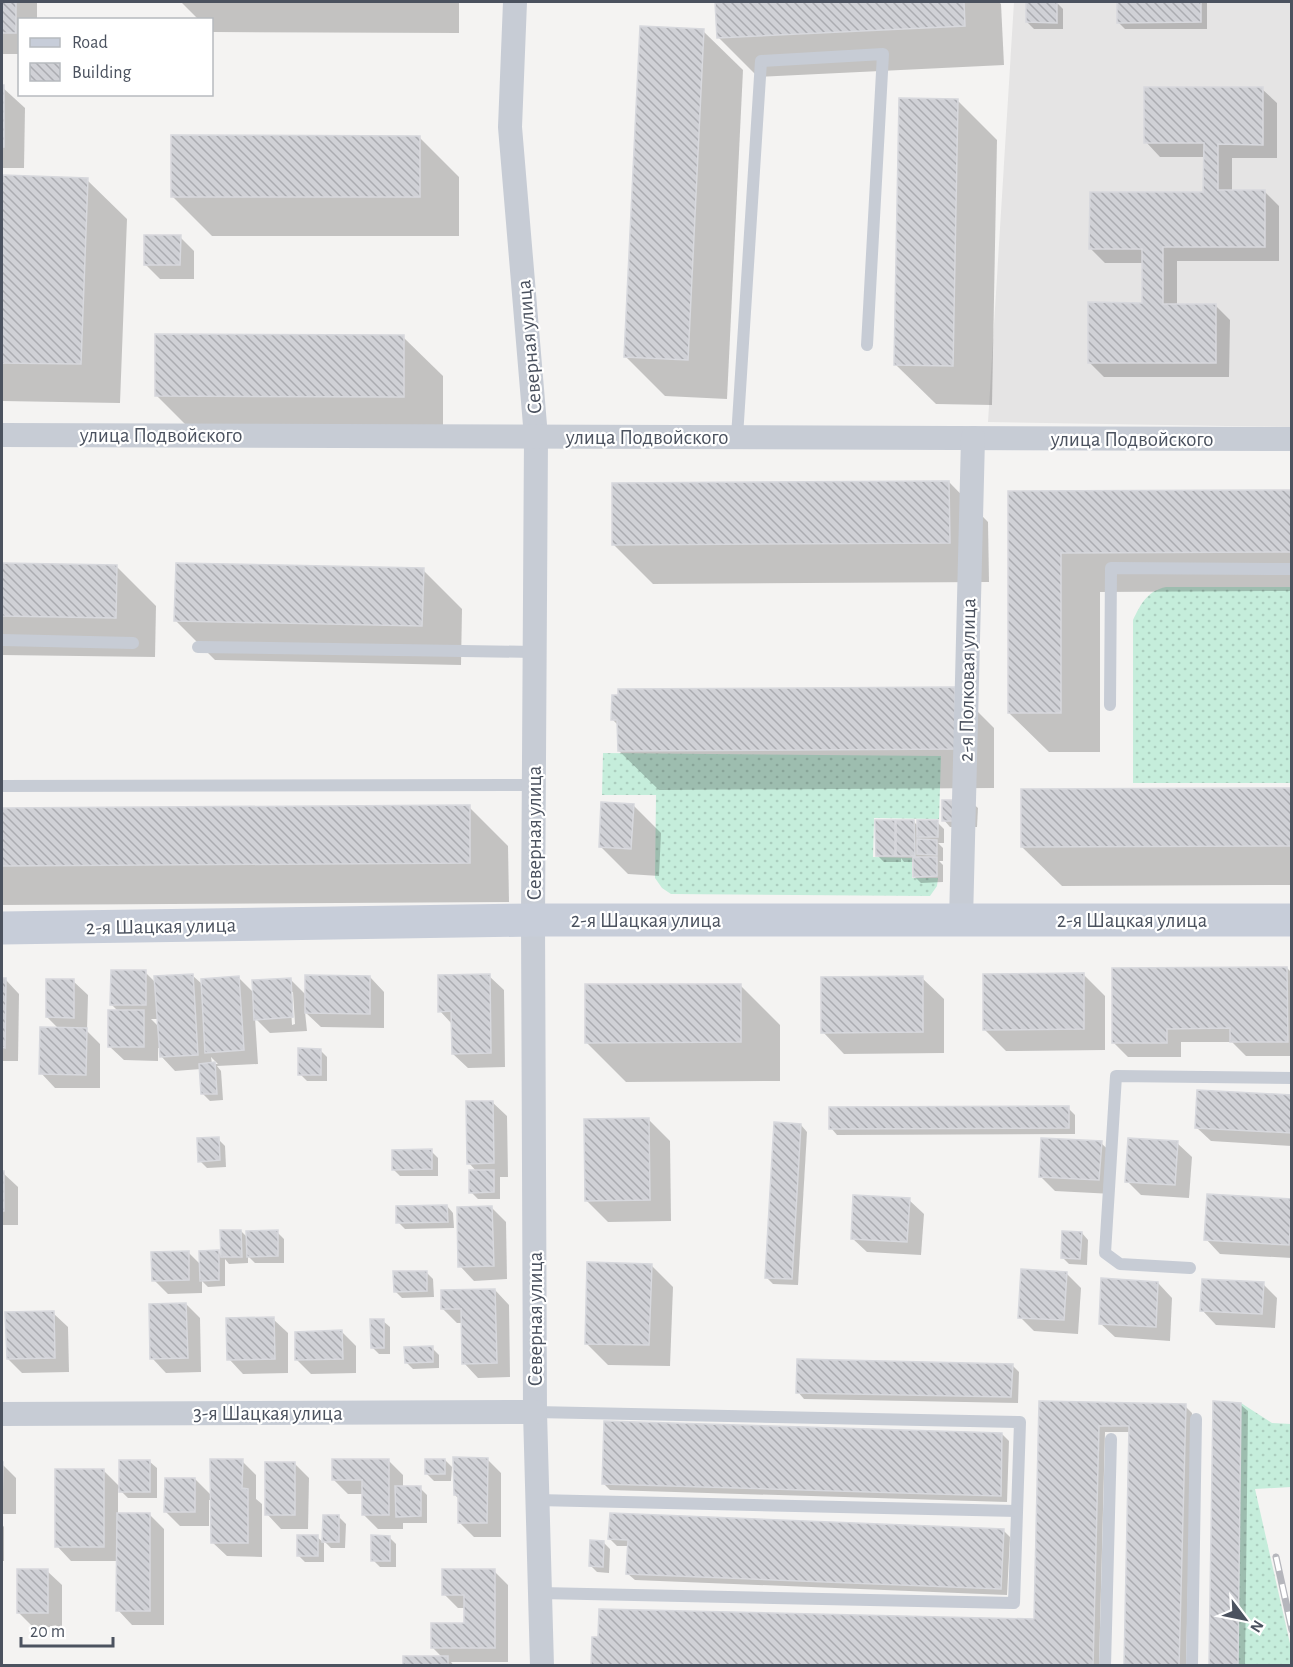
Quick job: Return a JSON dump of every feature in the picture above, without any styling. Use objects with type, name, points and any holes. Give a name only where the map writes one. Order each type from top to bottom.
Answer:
[{"type":"street","name":"Северная улица","points":[[515,2],[510,127],[536,437],[533,920],[535,1412],[542,1665]]},
{"type":"street","name":"улица Подвойского","points":[[2,435],[1292,439]]},
{"type":"street","name":"2-я Полковая улица","points":[[961,921],[973,438]]},
{"type":"street","name":"2-я Шацкая улица","points":[[2,928],[533,920],[1292,920]]},
{"type":"street","name":"3-я Шацкая улица","points":[[2,1414],[535,1412]]},
{"type":"lane","points":[[737,437],[762,61],[883,54],[867,345]]},
{"type":"lane","points":[[1110,705],[1111,568],[1292,569]]},
{"type":"lane","points":[[2,640],[133,643]]},
{"type":"lane","points":[[198,647],[535,652]]},
{"type":"lane","points":[[2,786],[535,785]]},
{"type":"lane","points":[[1190,1268],[1120,1264],[1105,1253],[1116,1076],[1292,1078]]},
{"type":"lane","points":[[535,1412],[1020,1422],[1014,1603],[540,1593]]},
{"type":"lane","points":[[1192,1665],[1196,1419]]},
{"type":"lane","points":[[1105,1665],[1111,1439]]},
{"type":"lane","points":[[537,1500],[1017,1511]]},
{"type":"shaded area","points":[[1014,2],[1291,2],[1291,427],[988,422]]},
{"type":"green space","points":[[1166,587],[1291,587],[1291,783],[1133,783],[1133,620],[1149,595]]},
{"type":"green space","points":[[603,753],[941,756],[939,819],[874,818],[873,857],[912,858],[912,878],[938,878],[937,886],[930,896],[671,894],[662,888],[655,878],[656,795],[602,795]]},
{"type":"green space","points":[[1241,1403],[1272,1423],[1291,1424],[1291,1487],[1255,1489],[1291,1648],[1291,1665],[1238,1665]]},
{"type":"building","points":[[2,2],[16,2],[16,33],[2,33]]},
{"type":"building","points":[[715,2],[964,2],[965,26],[717,38]]},
{"type":"building","points":[[1026,2],[1057,2],[1057,23],[1026,22]]},
{"type":"building","points":[[1117,2],[1201,2],[1201,22],[1117,23]]},
{"type":"building","points":[[640,26],[704,29],[688,360],[624,357]]},
{"type":"building","points":[[2,85],[4,85],[4,147],[2,147]]},
{"type":"building","points":[[1144,87],[1263,87],[1263,145],[1218,144],[1218,190],[1265,190],[1265,247],[1163,247],[1163,304],[1216,304],[1216,363],[1088,363],[1088,302],[1142,303],[1142,249],[1089,249],[1090,192],[1203,192],[1204,143],[1144,143]]},
{"type":"building","points":[[899,98],[958,99],[953,366],[894,365]]},
{"type":"building","points":[[171,135],[420,136],[420,197],[171,197]]},
{"type":"building","points":[[2,175],[88,178],[81,364],[2,363]]},
{"type":"building","points":[[144,235],[181,235],[180,265],[144,265]]},
{"type":"building","points":[[155,334],[404,335],[404,397],[155,396]]},
{"type":"building","points":[[949,481],[950,543],[612,545],[612,483]]},
{"type":"building","points":[[1292,490],[1292,552],[1061,553],[1061,713],[1008,713],[1008,491]]},
{"type":"building","points":[[2,563],[117,565],[116,618],[2,616]]},
{"type":"building","points":[[176,563],[424,568],[422,626],[174,621]]},
{"type":"building","points":[[955,687],[955,749],[618,751],[617,720],[611,720],[612,695],[618,695],[618,689]]},
{"type":"building","points":[[1292,788],[1292,846],[1021,847],[1021,789]]},
{"type":"building","points":[[942,800],[972,800],[971,821],[942,821]]},
{"type":"building","points":[[601,802],[634,804],[631,849],[599,847]]},
{"type":"building","points":[[470,805],[470,863],[2,866],[2,808]]},
{"type":"building","points":[[875,820],[895,820],[895,856],[876,856]]},
{"type":"building","points":[[896,820],[914,820],[915,856],[896,856]]},
{"type":"building","points":[[917,820],[938,820],[938,837],[917,837]]},
{"type":"building","points":[[917,839],[937,840],[937,855],[917,854]]},
{"type":"building","points":[[913,857],[937,857],[937,876],[913,877]]},
{"type":"building","points":[[1287,967],[1288,1042],[1230,1042],[1230,1028],[1167,1029],[1167,1043],[1112,1043],[1112,968]]},
{"type":"building","points":[[111,970],[146,970],[146,1005],[110,1005]]},
{"type":"building","points":[[1084,973],[1084,1029],[983,1030],[983,974]]},
{"type":"building","points":[[193,974],[198,1055],[160,1057],[154,976]]},
{"type":"building","points":[[490,974],[491,1053],[452,1054],[451,1011],[438,1012],[438,975]]},
{"type":"building","points":[[305,975],[370,976],[370,1014],[305,1013]]},
{"type":"building","points":[[239,976],[244,1050],[205,1053],[201,979]]},
{"type":"building","points":[[923,976],[923,1032],[821,1033],[821,977]]},
{"type":"building","points":[[2,978],[6,978],[5,1048],[2,1047]]},
{"type":"building","points":[[291,978],[293,1017],[254,1020],[252,980]]},
{"type":"building","points":[[46,979],[74,979],[74,1018],[46,1017]]},
{"type":"building","points":[[585,984],[741,984],[741,1042],[585,1043]]},
{"type":"building","points":[[108,1010],[144,1010],[144,1047],[108,1047]]},
{"type":"building","points":[[40,1027],[87,1028],[86,1075],[39,1074]]},
{"type":"building","points":[[298,1048],[321,1049],[321,1075],[298,1075]]},
{"type":"building","points":[[215,1062],[217,1094],[201,1094],[199,1064]]},
{"type":"building","points":[[1197,1090],[1292,1095],[1292,1133],[1195,1128]]},
{"type":"building","points":[[466,1101],[493,1101],[494,1163],[467,1164]]},
{"type":"building","points":[[1069,1106],[1069,1128],[829,1129],[829,1107]]},
{"type":"building","points":[[649,1118],[650,1200],[585,1201],[584,1119]]},
{"type":"building","points":[[774,1122],[801,1124],[792,1279],[765,1278]]},
{"type":"building","points":[[219,1137],[220,1160],[198,1162],[197,1138]]},
{"type":"building","points":[[1041,1138],[1102,1141],[1099,1180],[1039,1177]]},
{"type":"building","points":[[1128,1138],[1178,1141],[1175,1185],[1125,1182]]},
{"type":"building","points":[[432,1149],[432,1169],[392,1170],[392,1150]]},
{"type":"building","points":[[469,1170],[494,1170],[494,1192],[469,1193]]},
{"type":"building","points":[[2,1171],[4,1171],[4,1211],[2,1211]]},
{"type":"building","points":[[1207,1194],[1292,1199],[1289,1245],[1204,1240]]},
{"type":"building","points":[[853,1195],[910,1198],[907,1242],[851,1239]]},
{"type":"building","points":[[447,1205],[448,1222],[396,1223],[396,1206]]},
{"type":"building","points":[[492,1206],[494,1266],[458,1267],[457,1207]]},
{"type":"building","points":[[220,1230],[241,1230],[242,1257],[221,1257]]},
{"type":"building","points":[[278,1230],[278,1256],[247,1257],[246,1231]]},
{"type":"building","points":[[1062,1231],[1082,1232],[1080,1259],[1061,1258]]},
{"type":"building","points":[[219,1250],[219,1280],[200,1281],[199,1251]]},
{"type":"building","points":[[189,1251],[189,1280],[152,1281],[151,1252]]},
{"type":"building","points":[[587,1262],[652,1264],[649,1345],[585,1344]]},
{"type":"building","points":[[1021,1269],[1067,1272],[1064,1320],[1018,1318]]},
{"type":"building","points":[[393,1271],[427,1271],[427,1291],[394,1292]]},
{"type":"building","points":[[1101,1278],[1158,1282],[1156,1327],[1099,1324]]},
{"type":"building","points":[[1202,1279],[1264,1282],[1262,1314],[1200,1311]]},
{"type":"building","points":[[495,1289],[497,1363],[462,1364],[461,1309],[441,1309],[441,1290]]},
{"type":"building","points":[[186,1303],[188,1358],[150,1359],[149,1304]]},
{"type":"building","points":[[54,1311],[55,1358],[7,1359],[5,1312]]},
{"type":"building","points":[[274,1317],[275,1359],[227,1360],[226,1318]]},
{"type":"building","points":[[370,1319],[384,1319],[384,1348],[371,1348]]},
{"type":"building","points":[[342,1330],[343,1359],[295,1360],[295,1332]]},
{"type":"building","points":[[433,1346],[433,1362],[405,1363],[404,1347]]},
{"type":"building","points":[[797,1359],[1013,1364],[1011,1397],[796,1393]]},
{"type":"building","points":[[1039,1401],[1186,1404],[1179,1666],[1124,1666],[1129,1426],[1099,1426],[1093,1666],[591,1666],[592,1637],[598,1637],[599,1609],[1034,1619]]},
{"type":"building","points":[[1213,1401],[1241,1403],[1238,1666],[1209,1666]]},
{"type":"building","points":[[604,1421],[1002,1433],[1001,1496],[602,1484]]},
{"type":"building","points":[[453,1457],[488,1458],[487,1523],[458,1523],[458,1495],[454,1495]]},
{"type":"building","points":[[210,1459],[243,1459],[242,1488],[248,1489],[248,1543],[211,1543]]},
{"type":"building","points":[[332,1459],[389,1459],[389,1515],[362,1515],[362,1480],[332,1480]]},
{"type":"building","points":[[425,1459],[445,1459],[445,1474],[425,1474]]},
{"type":"building","points":[[119,1460],[150,1460],[150,1492],[119,1492]]},
{"type":"building","points":[[265,1462],[295,1462],[295,1515],[265,1515]]},
{"type":"building","points":[[55,1469],[104,1469],[104,1547],[55,1547]]},
{"type":"building","points":[[165,1478],[195,1478],[195,1512],[164,1512]]},
{"type":"building","points":[[395,1486],[421,1486],[421,1516],[396,1517]]},
{"type":"building","points":[[117,1513],[150,1513],[150,1611],[116,1611]]},
{"type":"building","points":[[610,1513],[1004,1529],[1001,1589],[626,1574],[628,1540],[608,1539]]},
{"type":"building","points":[[323,1515],[339,1515],[339,1542],[322,1542]]},
{"type":"building","points":[[297,1535],[318,1535],[318,1556],[297,1556]]},
{"type":"building","points":[[371,1535],[390,1536],[390,1561],[371,1561]]},
{"type":"building","points":[[590,1540],[604,1541],[603,1567],[589,1566]]},
{"type":"building","points":[[17,1569],[48,1569],[48,1613],[17,1613]]},
{"type":"building","points":[[442,1569],[495,1569],[495,1648],[431,1648],[431,1623],[464,1623],[464,1595],[442,1595]]},
{"type":"building","points":[[403,1656],[448,1656],[448,1666],[403,1666]]},
{"type":"railway","points":[[1276,1557],[1292,1630]]}]
